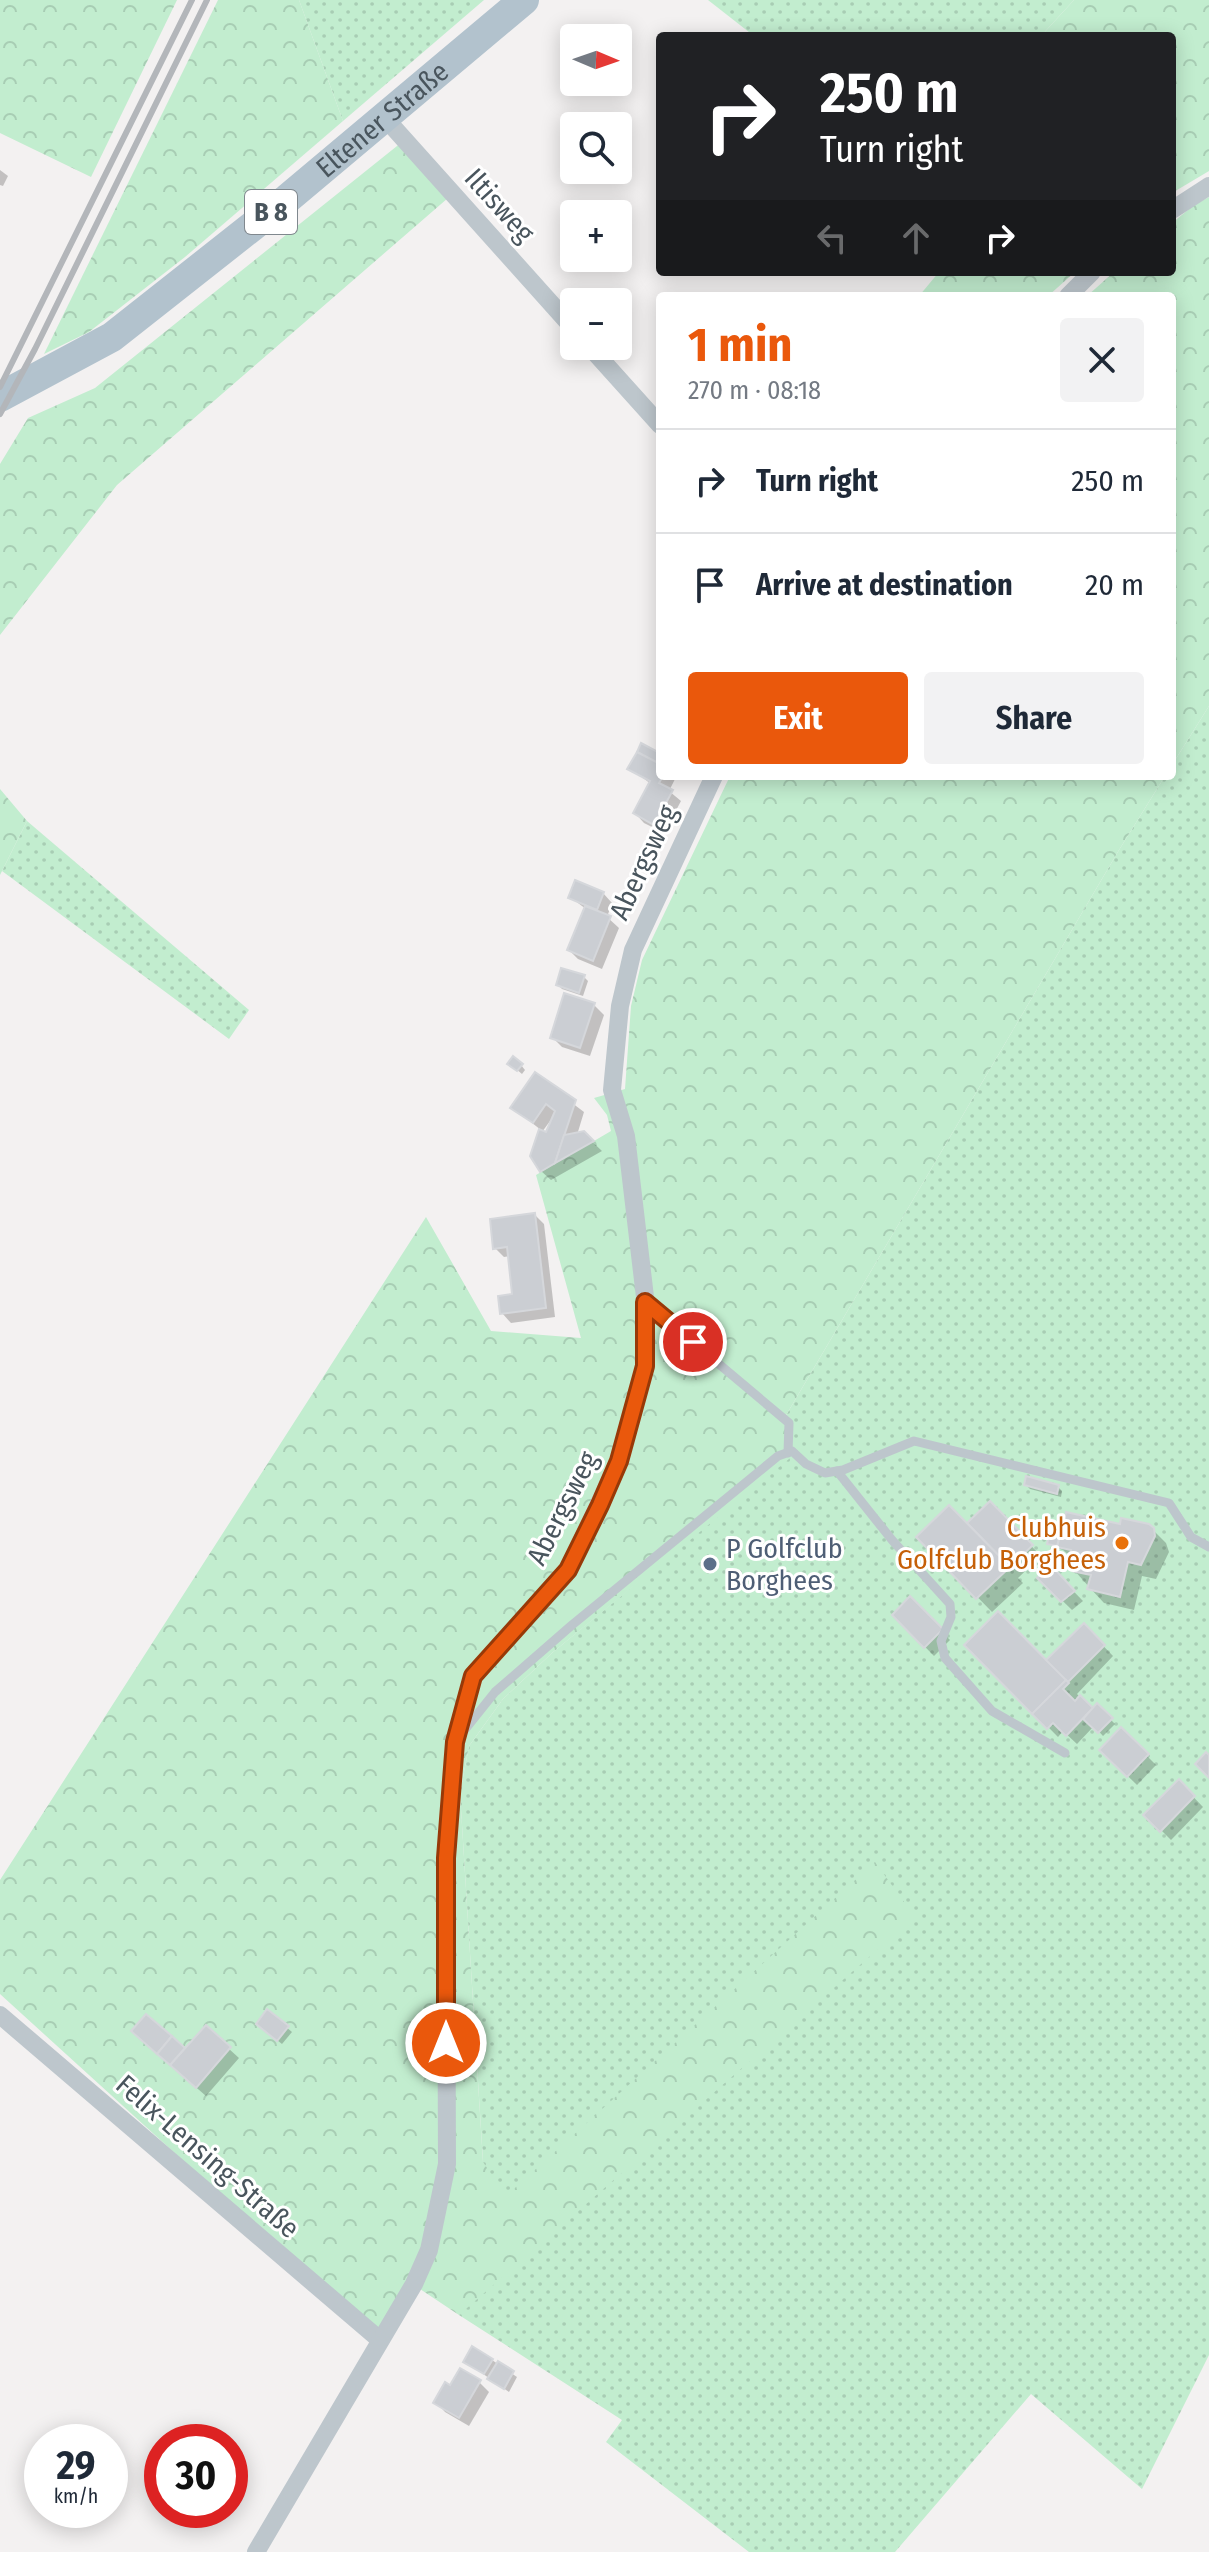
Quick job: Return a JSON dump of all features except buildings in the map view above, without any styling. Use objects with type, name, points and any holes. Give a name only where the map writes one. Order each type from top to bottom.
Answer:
[{"type":"main road","name":"Eltener Straße","points":[[0,397],[112,337],[287,199],[524,0]]},
{"type":"street","name":"Iltisweg","points":[[385,118],[560,313]]},
{"type":"street","points":[[1176,207],[1209,186]]},
{"type":"street","points":[[1072,292],[1088,276]]},
{"type":"street","points":[[602,360],[656,421]]},
{"type":"street","name":"Abergsweg","points":[[256,2552],[414,2284],[429,2250],[447,2164],[446,1858],[455,1742],[473,1676],[568,1570],[613,1476],[645,1366],[645,1302],[626,1136],[612,1090],[620,1006],[633,950],[712,780]]},
{"type":"street","name":"Felix-Lensing-Straße","points":[[0,2015],[380,2340]]},
{"type":"lane","points":[[645,1302],[789,1423],[788,1453]]},
{"type":"lane","points":[[455,1742],[495,1692],[550,1644],[778,1456],[792,1451],[806,1464],[825,1473],[914,1441],[1169,1503],[1191,1537],[1209,1547]]},
{"type":"lane","points":[[837,1471],[892,1540],[950,1604],[951,1617],[941,1641],[945,1658],[992,1711],[1065,1753]]},
{"type":"green space","points":[[0,0],[177,0],[91,177],[0,133]]},
{"type":"green space","points":[[218,0],[299,0],[343,121],[185,257],[89,332],[44,354]]},
{"type":"green space","points":[[299,0],[484,0],[343,121]]},
{"type":"green space","points":[[708,0],[1074,0],[1045,32],[749,32]]},
{"type":"green space","points":[[1074,0],[1209,0],[1209,171],[1176,191],[1176,32],[1045,32]]},
{"type":"green space","points":[[402,142],[448,198],[117,485],[0,635],[0,464],[28,418],[95,388]]},
{"type":"green space","points":[[1209,197],[1209,706],[1176,759],[1176,292],[1092,292],[1110,276],[1176,276],[1176,220]]},
{"type":"green space","points":[[936,276],[1070,276],[1052,292],[922,292]]},
{"type":"green space","points":[[1209,706],[1209,2355],[1142,2489],[1031,2394],[895,2552],[749,2552],[606,2442],[622,2420],[459,2315],[483,2161],[460,1793],[469,1746],[503,1699],[552,1653],[639,1581],[785,1417],[1119,850],[1163,780],[1176,780],[1176,759]]},
{"type":"green space","points":[[728,780],[1163,780],[785,1417],[789,1459],[552,1653],[503,1699],[469,1746],[460,1793],[483,2162],[506,2196],[875,1862],[915,1917],[459,2315],[414,2285],[380,2340],[0,1994],[0,1880],[426,1217],[491,1331],[581,1338],[536,1175],[611,1131],[607,1115],[594,1098],[625,1089],[631,1006],[642,960]]},
{"type":"green space","points":[[0,789],[27,821],[0,875]]},
{"type":"green space","points":[[27,821],[249,1010],[229,1039],[2,871]]},
{"type":"railway","points":[[0,387],[192,0]]},
{"type":"railway","points":[[0,414],[207,0]]},
{"type":"place","name":"Clubhuis Golfclub Borghees","points":[[1122,1543]]},
{"type":"place","name":"P Golfclub Borghees","points":[[710,1564]]},
{"type":"route","points":[[446,2043],[448,1829],[455,1742],[473,1676],[568,1570],[600,1505],[619,1461],[645,1366],[645,1302],[693,1342]]}]
